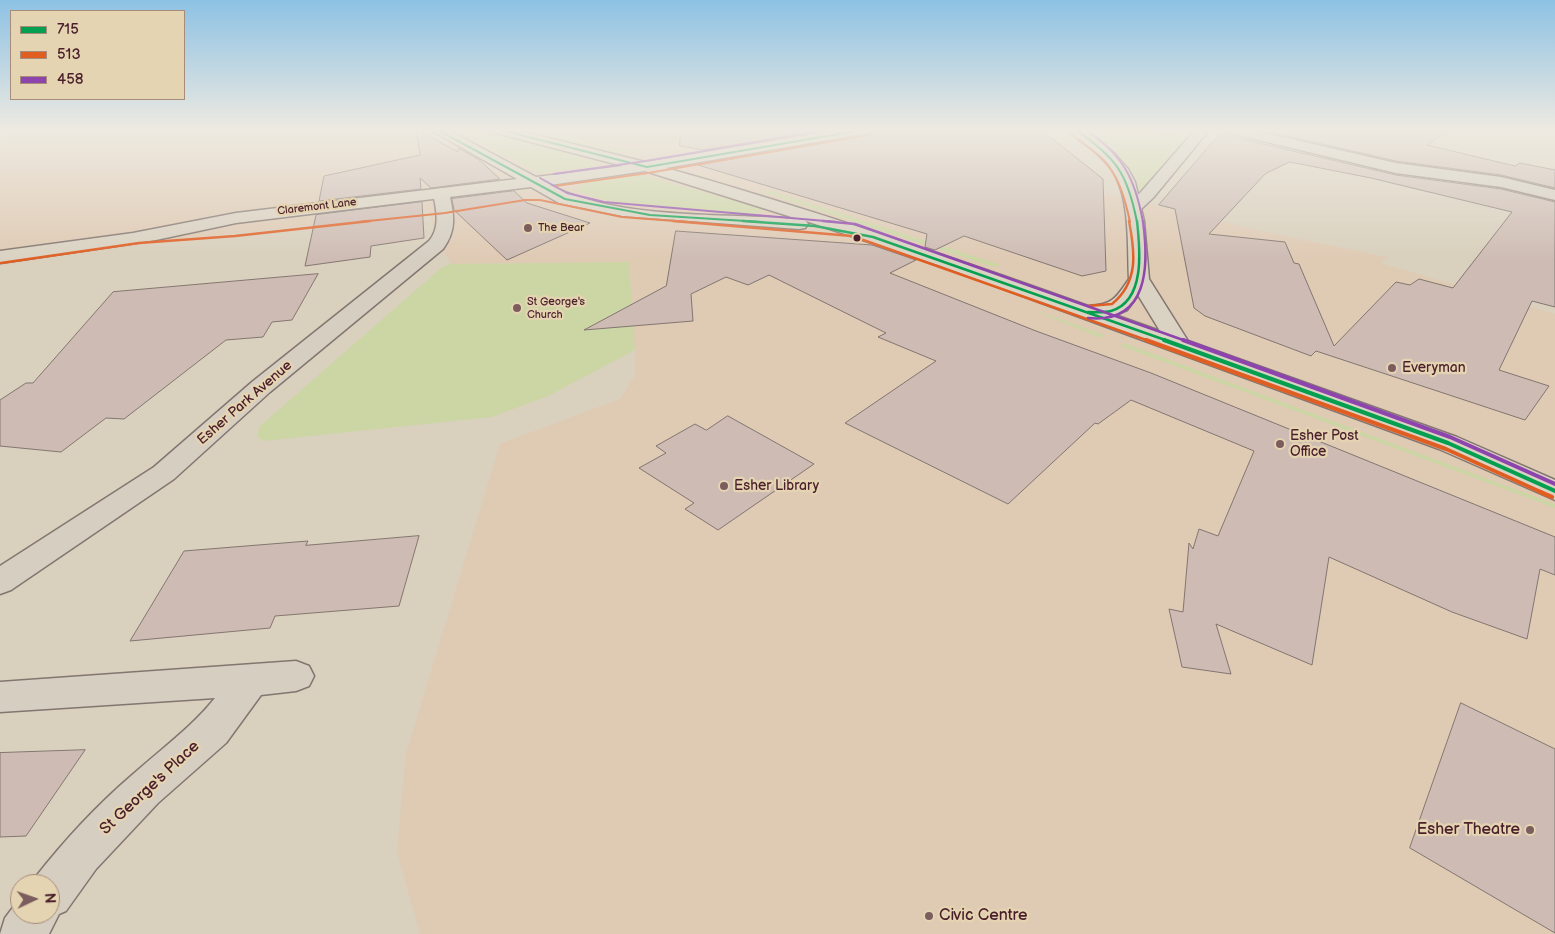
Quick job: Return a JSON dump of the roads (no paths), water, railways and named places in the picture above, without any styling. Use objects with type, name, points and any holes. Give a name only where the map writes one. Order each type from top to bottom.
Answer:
[{"type":"main road","points":[[518,173],[565,199],[622,211],[853,230]]},
{"type":"main road","name":"Claremont Lane","points":[[442,200],[609,173]]},
{"type":"main road","points":[[665,173],[853,230],[1088,312],[1448,443],[1555,491]]},
{"type":"main road","points":[[1122,173],[1127,182],[1133,207],[1139,279],[1179,345]]},
{"type":"main road","name":"Claremont Lane","points":[[0,257],[138,237],[236,218],[526,194],[565,199]]},
{"type":"main road","points":[[1088,312],[1114,311],[1120,306],[1139,279]]},
{"type":"main road","points":[[1448,443],[1555,471]]},
{"type":"street","points":[[1133,207],[1147,195],[1166,173]]},
{"type":"street","points":[[1430,173],[1501,182],[1555,195]]},
{"type":"street","name":"Esher Park Avenue","points":[[0,582],[164,473],[268,382],[430,250],[442,238],[445,231],[447,218],[442,200]]},
{"type":"street","points":[[0,697],[250,681],[296,676]]},
{"type":"street","name":"St George's Place","points":[[60,881],[80,854],[138,796],[212,732],[250,681]]},
{"type":"place","name":"The Bear","points":[[528,228]]},
{"type":"place","name":"St George's Church","points":[[517,308]]},
{"type":"place","name":"Everyman","points":[[1392,368]]},
{"type":"place","name":"Esher Post Office","points":[[1280,444]]},
{"type":"place","name":"Esher Library","points":[[724,486]]},
{"type":"place","name":"Esher Theatre","points":[[1530,830]]},
{"type":"place","name":"Civic Centre","points":[[929,916]]}]
